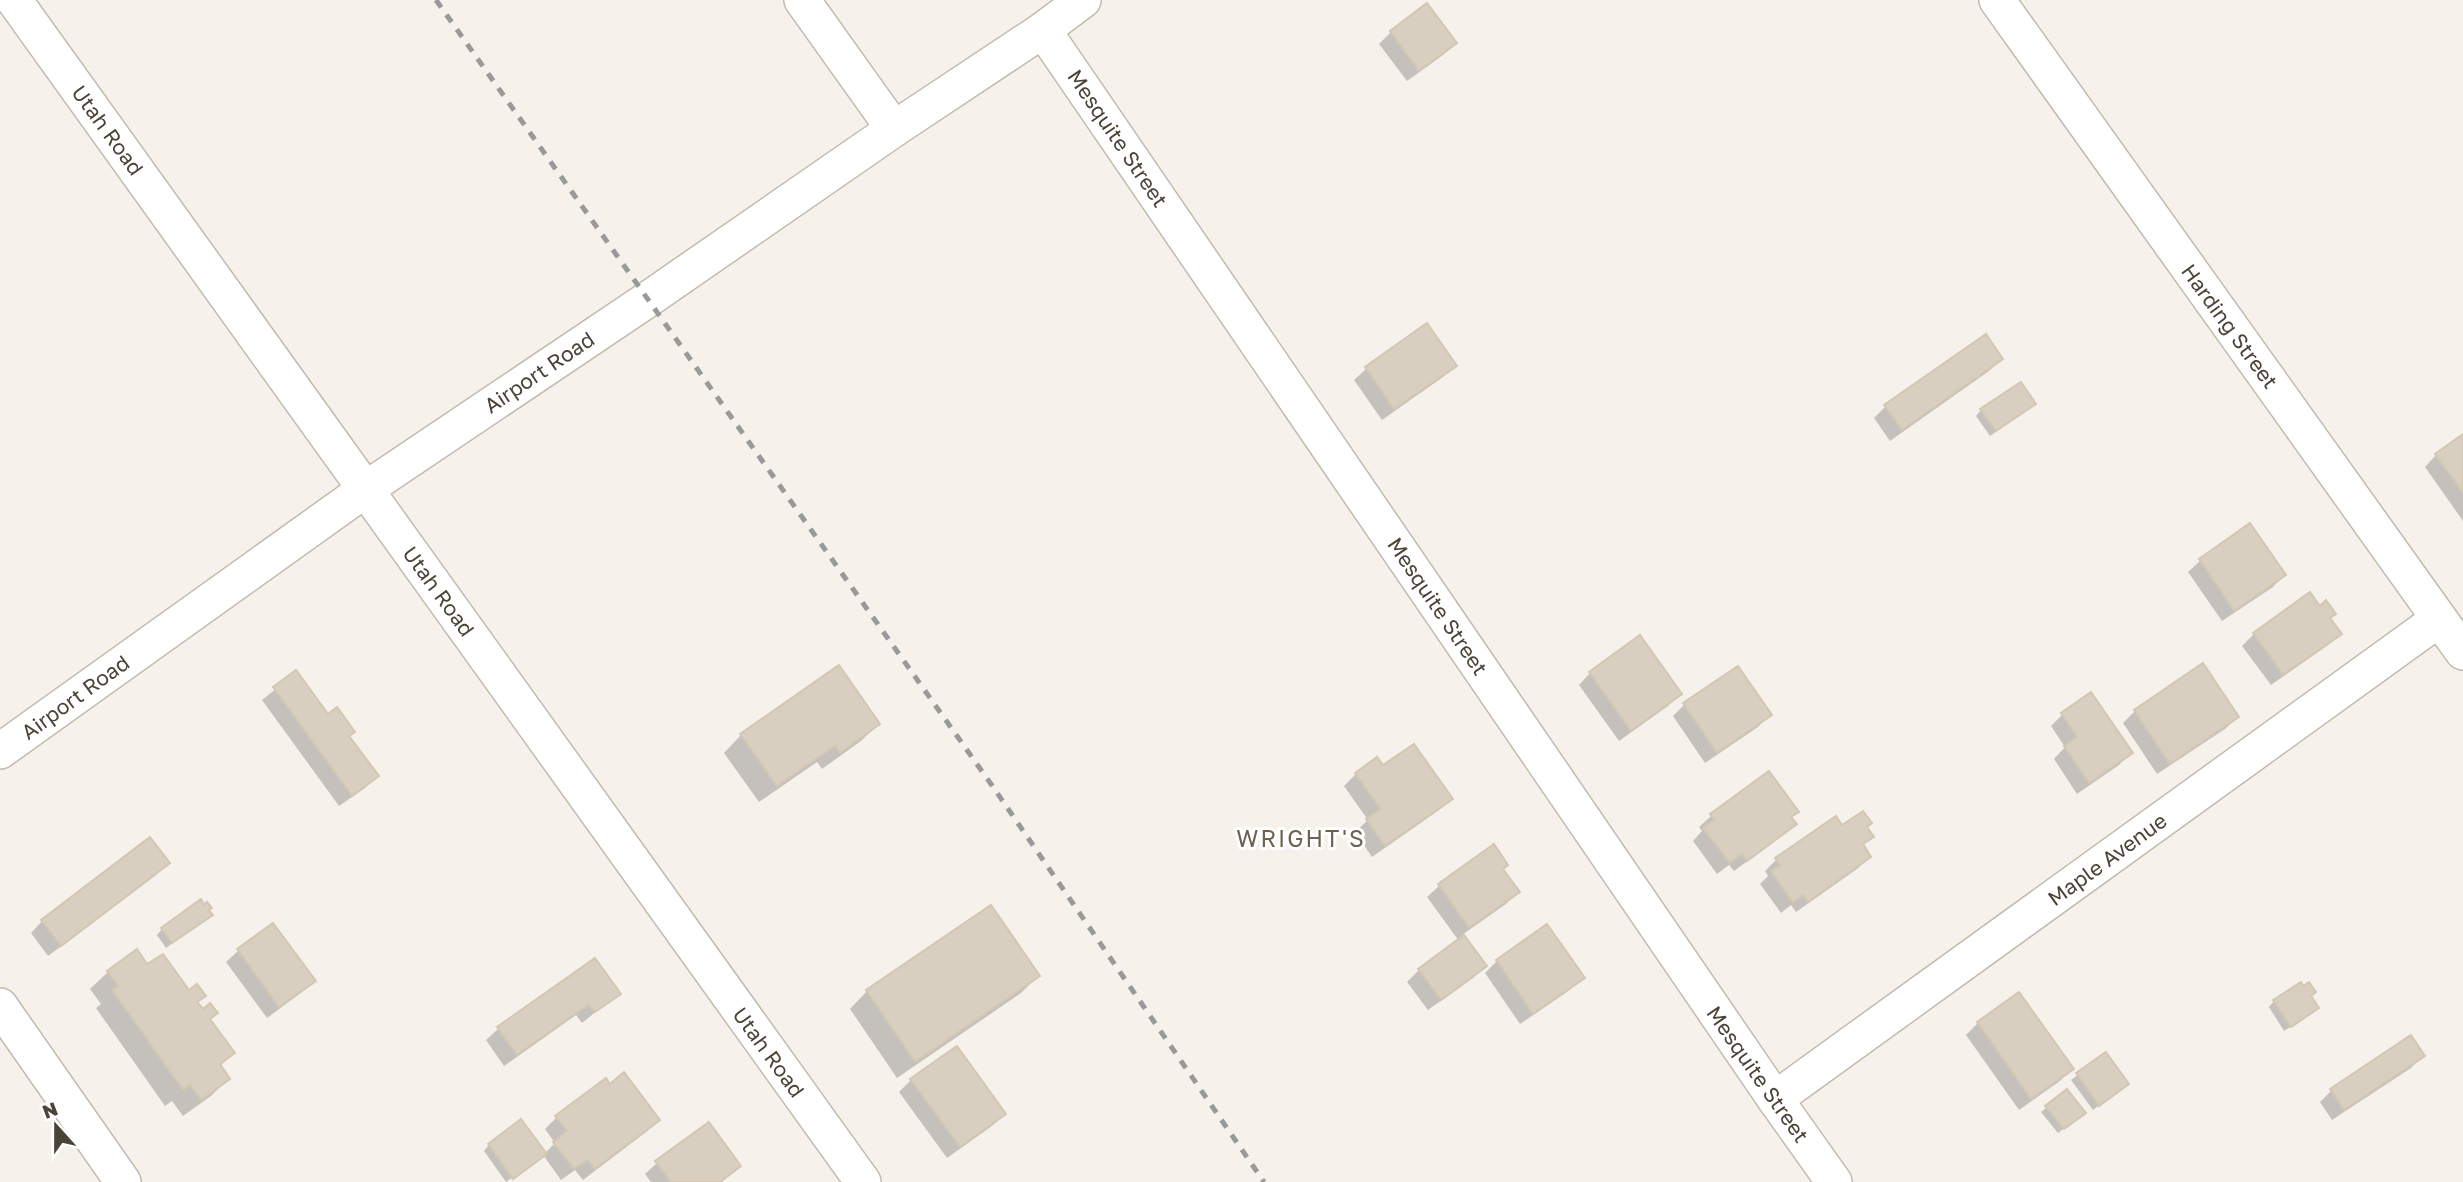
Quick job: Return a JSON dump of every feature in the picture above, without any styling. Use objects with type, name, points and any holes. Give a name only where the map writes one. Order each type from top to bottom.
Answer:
[{"type":"street","name":"Utah Road","points":[[14,0],[863,1182]]},
{"type":"street","points":[[802,0],[894,129]]},
{"type":"street","name":"Airport Road","points":[[0,751],[366,489],[1043,30],[1083,0]]},
{"type":"street","name":"Harding Street","points":[[1997,0],[2463,652]]},
{"type":"street","name":"Mesquite Street","points":[[1043,30],[1774,1099],[1834,1182]]},
{"type":"street","name":"Maple Avenue","points":[[1774,1099],[2439,619]]},
{"type":"street","points":[[0,1006],[122,1182]]},
{"type":"building","points":[[1427,3],[1457,43],[1419,71],[1390,31]]},
{"type":"building","points":[[1427,323],[1457,366],[1394,409],[1365,367]]},
{"type":"building","points":[[1986,334],[2003,359],[1902,430],[1884,405]]},
{"type":"building","points":[[2021,382],[2036,404],[1996,431],[1980,409]]},
{"type":"building","points":[[2463,434],[2463,493],[2435,454]]},
{"type":"building","points":[[2250,523],[2286,575],[2234,611],[2199,559]]},
{"type":"building","points":[[2310,592],[2320,606],[2326,600],[2336,614],[2330,618],[2342,634],[2283,675],[2253,633]]},
{"type":"building","points":[[1640,635],[1682,694],[1631,731],[1589,672]]},
{"type":"building","points":[[2203,663],[2239,717],[2170,764],[2134,710]]},
{"type":"building","points":[[839,665],[880,724],[840,753],[835,746],[777,786],[740,734]]},
{"type":"building","points":[[1738,666],[1772,715],[1717,753],[1683,703]]},
{"type":"building","points":[[296,670],[328,714],[337,707],[355,732],[349,736],[379,776],[352,796],[273,687]]},
{"type":"building","points":[[2091,692],[2133,753],[2089,783],[2064,746],[2077,737],[2061,713]]},
{"type":"building","points":[[1414,744],[1453,799],[1385,846],[1366,819],[1380,809],[1355,773],[1377,757],[1383,765]]},
{"type":"building","points":[[1769,771],[1799,812],[1791,817],[1797,824],[1747,861],[1742,854],[1730,863],[1703,828],[1714,820],[1710,814]]},
{"type":"building","points":[[1863,811],[1872,823],[1867,827],[1874,837],[1863,844],[1871,857],[1808,902],[1803,895],[1793,903],[1771,871],[1780,865],[1775,858],[1836,816],[1842,825]]},
{"type":"building","points":[[150,837],[170,863],[61,946],[41,920]]},
{"type":"building","points":[[1494,844],[1508,865],[1503,869],[1520,892],[1469,928],[1438,884]]},
{"type":"building","points":[[201,899],[204,905],[207,902],[212,908],[209,910],[213,915],[172,943],[161,928]]},
{"type":"building","points":[[991,905],[1040,976],[915,1062],[866,990]]},
{"type":"building","points":[[273,923],[316,981],[279,1007],[237,949]]},
{"type":"building","points":[[1547,924],[1585,978],[1533,1014],[1496,960]]},
{"type":"building","points":[[1464,935],[1487,966],[1441,1000],[1418,969]]},
{"type":"building","points":[[137,949],[147,964],[163,954],[189,990],[197,984],[206,996],[197,1002],[203,1009],[210,1003],[218,1013],[210,1019],[235,1053],[220,1064],[230,1079],[201,1100],[190,1085],[183,1090],[112,990],[118,986],[107,971]]},
{"type":"building","points":[[595,958],[621,994],[595,1012],[588,1005],[517,1055],[497,1027]]},
{"type":"building","points":[[2301,982],[2303,986],[2309,982],[2316,992],[2311,996],[2319,1008],[2291,1027],[2273,1000]]},
{"type":"building","points":[[2019,992],[2074,1069],[2031,1099],[1977,1022]]},
{"type":"building","points":[[2411,1035],[2425,1056],[2344,1110],[2330,1089]]},
{"type":"building","points":[[957,1046],[1006,1114],[960,1147],[910,1079]]},
{"type":"building","points":[[2106,1052],[2129,1084],[2099,1106],[2076,1073]]},
{"type":"building","points":[[624,1072],[660,1120],[595,1169],[588,1160],[574,1169],[553,1142],[567,1131],[555,1116],[606,1078],[610,1084]]},
{"type":"building","points":[[2067,1089],[2086,1113],[2064,1129],[2045,1106]]},
{"type":"building","points":[[521,1119],[547,1154],[513,1179],[488,1144]]},
{"type":"building","points":[[709,1122],[741,1166],[720,1182],[671,1182],[655,1161]]},
{"type":"railway","points":[[436,0],[991,784],[1264,1182]]},
{"type":"district","name":"WRIGHT'S","points":[[1301,838]]}]
